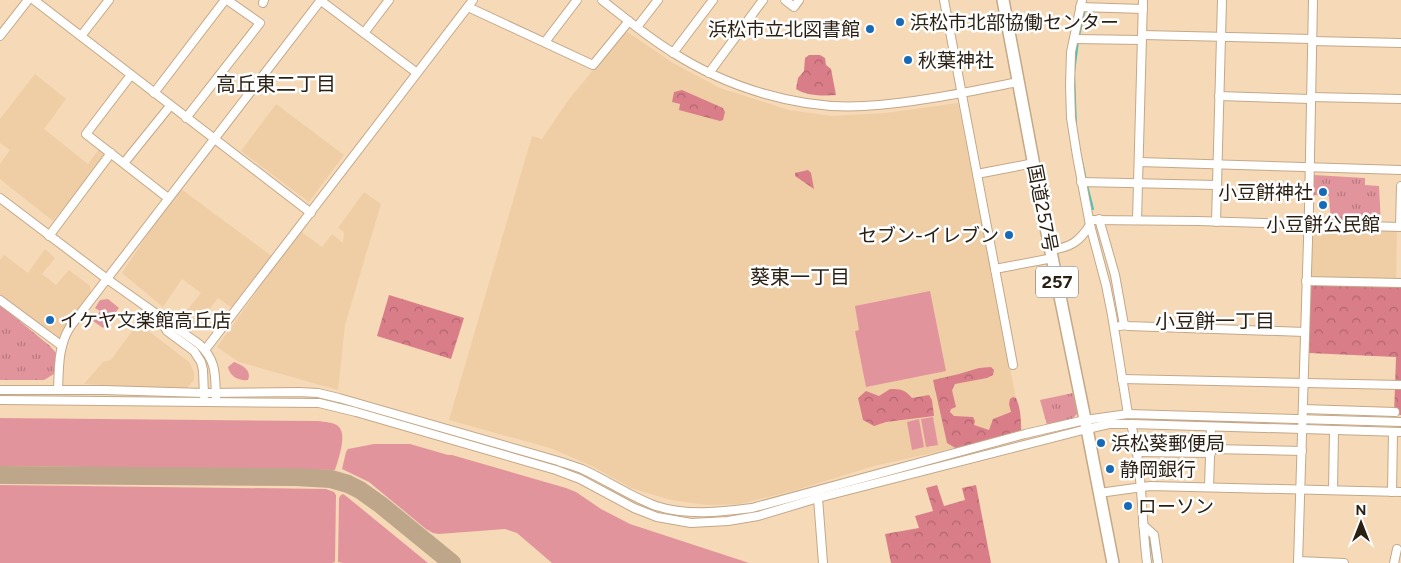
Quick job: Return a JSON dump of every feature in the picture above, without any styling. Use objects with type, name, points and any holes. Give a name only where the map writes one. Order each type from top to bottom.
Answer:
[{"type":"highway","name":"国道257号","points":[[1003,0],[1113,563]]},
{"type":"street","points":[[0,36],[3,26],[28,0]]},
{"type":"street","points":[[34,0],[311,213]]},
{"type":"street","points":[[81,36],[109,0]]},
{"type":"street","points":[[154,93],[226,0],[260,23],[186,118]]},
{"type":"street","points":[[58,390],[62,346],[70,327],[320,0],[417,73]]},
{"type":"street","points":[[364,33],[389,0]]},
{"type":"street","points":[[205,350],[473,0]]},
{"type":"street","points":[[545,42],[578,0]]},
{"type":"street","points":[[602,0],[673,53],[709,73],[735,84],[776,97],[827,105],[879,105],[961,93],[1018,82]]},
{"type":"street","points":[[637,27],[658,0]]},
{"type":"street","points":[[673,53],[713,0]]},
{"type":"street","points":[[709,73],[763,0]]},
{"type":"street","points":[[785,0],[794,7],[799,0]]},
{"type":"street","points":[[944,0],[1013,365]]},
{"type":"street","points":[[1137,220],[1143,0]]},
{"type":"street","points":[[1216,222],[1222,0]]},
{"type":"street","points":[[1313,0],[1298,562],[1344,563]]},
{"type":"street","points":[[1128,414],[1106,285],[1089,223],[1085,182],[1071,118],[1071,52],[1077,39],[1083,5],[1143,9]]},
{"type":"street","points":[[468,7],[593,65],[629,20]]},
{"type":"street","points":[[1077,39],[1221,37],[1401,43]]},
{"type":"street","points":[[131,75],[86,134],[168,198]]},
{"type":"street","points":[[1220,96],[1401,99]]},
{"type":"street","points":[[124,163],[170,106]]},
{"type":"street","points":[[49,236],[111,153]]},
{"type":"street","points":[[1139,162],[1401,170]]},
{"type":"street","points":[[977,174],[1034,164]]},
{"type":"street","points":[[1085,182],[1217,184]]},
{"type":"street","points":[[995,269],[1052,254],[1074,243],[1083,235],[1089,223],[1099,219],[1400,227],[1401,186]]},
{"type":"street","points":[[0,198],[159,317],[170,322],[205,350],[214,364],[216,402]]},
{"type":"street","points":[[1099,219],[1115,276],[1124,325]]},
{"type":"street","points":[[1306,282],[1401,283]]},
{"type":"street","points":[[0,300],[62,346]]},
{"type":"street","points":[[159,317],[167,331],[194,351],[201,362],[205,402]]},
{"type":"street","points":[[1114,328],[1124,325],[1305,332]]},
{"type":"street","points":[[1122,379],[1401,385]]},
{"type":"street","points":[[0,390],[318,393],[558,461],[582,469],[638,498],[658,506],[689,512],[724,512],[816,494],[1128,414],[1401,422]]},
{"type":"street","points":[[0,400],[318,404],[356,412],[556,470],[580,479],[634,508],[658,517],[691,523],[728,521],[758,516],[816,494]]},
{"type":"street","points":[[1303,409],[1395,412]]},
{"type":"street","points":[[1086,424],[1397,432],[1392,492]]},
{"type":"street","points":[[1131,424],[1141,486],[1147,563]]},
{"type":"street","points":[[1209,487],[1211,427]]},
{"type":"street","points":[[1333,490],[1334,430]]},
{"type":"street","points":[[1136,452],[1302,451]]},
{"type":"street","points":[[1099,493],[1141,486],[1401,492]]},
{"type":"street","points":[[816,494],[823,563]]},
{"type":"street","points":[[1143,525],[1154,535],[1158,563]]},
{"type":"street","points":[[1394,563],[1397,549]]},
{"type":"shaded area","points":[[626,31],[673,63],[720,88],[789,110],[832,116],[885,113],[958,103],[1022,429],[954,448],[874,466],[793,491],[740,504],[707,505],[671,500],[631,488],[592,466],[550,448],[449,420],[532,136],[542,139],[569,99]]},
{"type":"shaded area","points":[[35,74],[66,99],[44,129],[88,164],[99,149],[106,156],[53,221],[0,179],[0,164],[10,150],[0,143],[0,119]]},
{"type":"shaded area","points":[[276,104],[344,155],[309,202],[241,151]]},
{"type":"shaded area","points":[[181,189],[273,257],[234,309],[218,298],[194,329],[180,319],[201,293],[182,279],[163,307],[122,273]]},
{"type":"shaded area","points":[[364,192],[381,204],[345,325],[338,390],[239,362],[217,347],[300,231],[322,247],[332,234],[343,243],[344,232],[338,228]]},
{"type":"shaded area","points":[[1313,228],[1397,230],[1396,280],[1311,278]]},
{"type":"shaded area","points":[[45,249],[55,258],[42,274],[56,285],[69,270],[90,286],[91,297],[60,345],[0,299],[0,260],[4,255],[28,273]]},
{"type":"shaded area","points":[[138,323],[189,362],[194,372],[194,380],[185,390],[84,384],[103,362],[111,360]]},
{"type":"green space","points":[[809,55],[820,55],[825,58],[826,65],[831,69],[836,95],[810,94],[796,89],[798,78],[804,71],[805,58]]},
{"type":"green space","points":[[682,90],[723,108],[725,112],[723,120],[720,121],[679,110],[680,104],[672,102],[674,92]]},
{"type":"green space","points":[[808,170],[811,173],[814,189],[795,176],[795,173]]},
{"type":"green space","points":[[1314,175],[1365,178],[1365,185],[1379,186],[1381,224],[1331,222],[1329,196],[1313,195]]},
{"type":"green space","points":[[1310,282],[1401,285],[1401,415],[1394,415],[1396,357],[1309,353]]},
{"type":"green space","points":[[930,291],[946,371],[866,387],[855,331],[859,330],[855,306]]},
{"type":"green space","points":[[389,295],[464,318],[451,359],[377,336]]},
{"type":"green space","points":[[108,299],[119,308],[103,328],[93,321],[100,311],[95,308],[100,300]]},
{"type":"green space","points":[[0,305],[56,353],[54,374],[44,380],[0,380]]},
{"type":"green space","points":[[234,362],[243,366],[249,373],[248,380],[241,380],[233,376],[228,367]]},
{"type":"green space","points":[[991,367],[994,370],[993,375],[987,378],[955,384],[952,390],[956,407],[951,409],[950,412],[954,416],[973,417],[974,425],[989,430],[993,419],[1011,412],[1009,404],[1010,399],[1013,397],[1016,398],[1019,406],[1021,431],[957,449],[947,443],[933,380],[979,368]]},
{"type":"green space","points":[[890,389],[902,390],[912,398],[929,395],[932,400],[934,416],[886,422],[874,426],[863,420],[858,398],[866,391],[879,396]]},
{"type":"green space","points":[[1073,393],[1077,414],[1071,420],[1047,425],[1040,400]]},
{"type":"green space","points":[[933,417],[938,445],[926,447],[921,419]]},
{"type":"green space","points":[[1122,417],[1242,420],[1260,425],[1113,419]]},
{"type":"green space","points":[[0,418],[318,421],[338,426],[341,430],[342,441],[335,470],[0,466]]},
{"type":"green space","points":[[919,419],[924,447],[912,450],[907,422]]},
{"type":"green space","points":[[374,444],[410,444],[566,488],[630,524],[749,563],[552,563],[517,533],[505,529],[433,533],[369,482],[342,469],[348,449]]},
{"type":"green space","points":[[0,485],[326,489],[334,492],[336,495],[335,562],[0,563]]},
{"type":"green space","points":[[937,485],[944,506],[965,500],[962,488],[976,485],[991,563],[891,563],[885,534],[919,528],[915,516],[933,511],[926,488]]},
{"type":"green space","points":[[343,494],[428,563],[338,562],[339,498]]},
{"type":"waterway","points":[[1079,36],[1085,9]]},
{"type":"waterway","points":[[1076,126],[1074,73],[1078,41]]},
{"type":"waterway","points":[[1079,148],[1086,180]]},
{"type":"waterway","points":[[1087,185],[1093,209]]},
{"type":"waterway","points":[[1150,537],[1154,563]]},
{"type":"taxiway","points":[[0,475],[296,477],[331,479],[360,490],[452,563]]},
{"type":"place","name":"浜松市北部協働センター","points":[[900,22]]},
{"type":"place","name":"浜松市立北図書館","points":[[870,29]]},
{"type":"place","name":"秋葉神社","points":[[908,60]]},
{"type":"place","name":"小豆餅神社","points":[[1323,192]]},
{"type":"place","name":"小豆餅公民館","points":[[1323,205]]},
{"type":"place","name":"セブン-イレブン","points":[[1009,235]]},
{"type":"place","name":"イケヤ文楽館高丘店","points":[[50,320]]},
{"type":"place","name":"浜松葵郵便局","points":[[1101,443]]},
{"type":"place","name":"静岡銀行","points":[[1110,469]]},
{"type":"place","name":"ローソン","points":[[1128,506]]},
{"type":"district","name":"高丘東二丁目","points":[[276,84]]},
{"type":"district","name":"葵東一丁目","points":[[800,277]]},
{"type":"district","name":"小豆餅一丁目","points":[[1215,321]]}]
